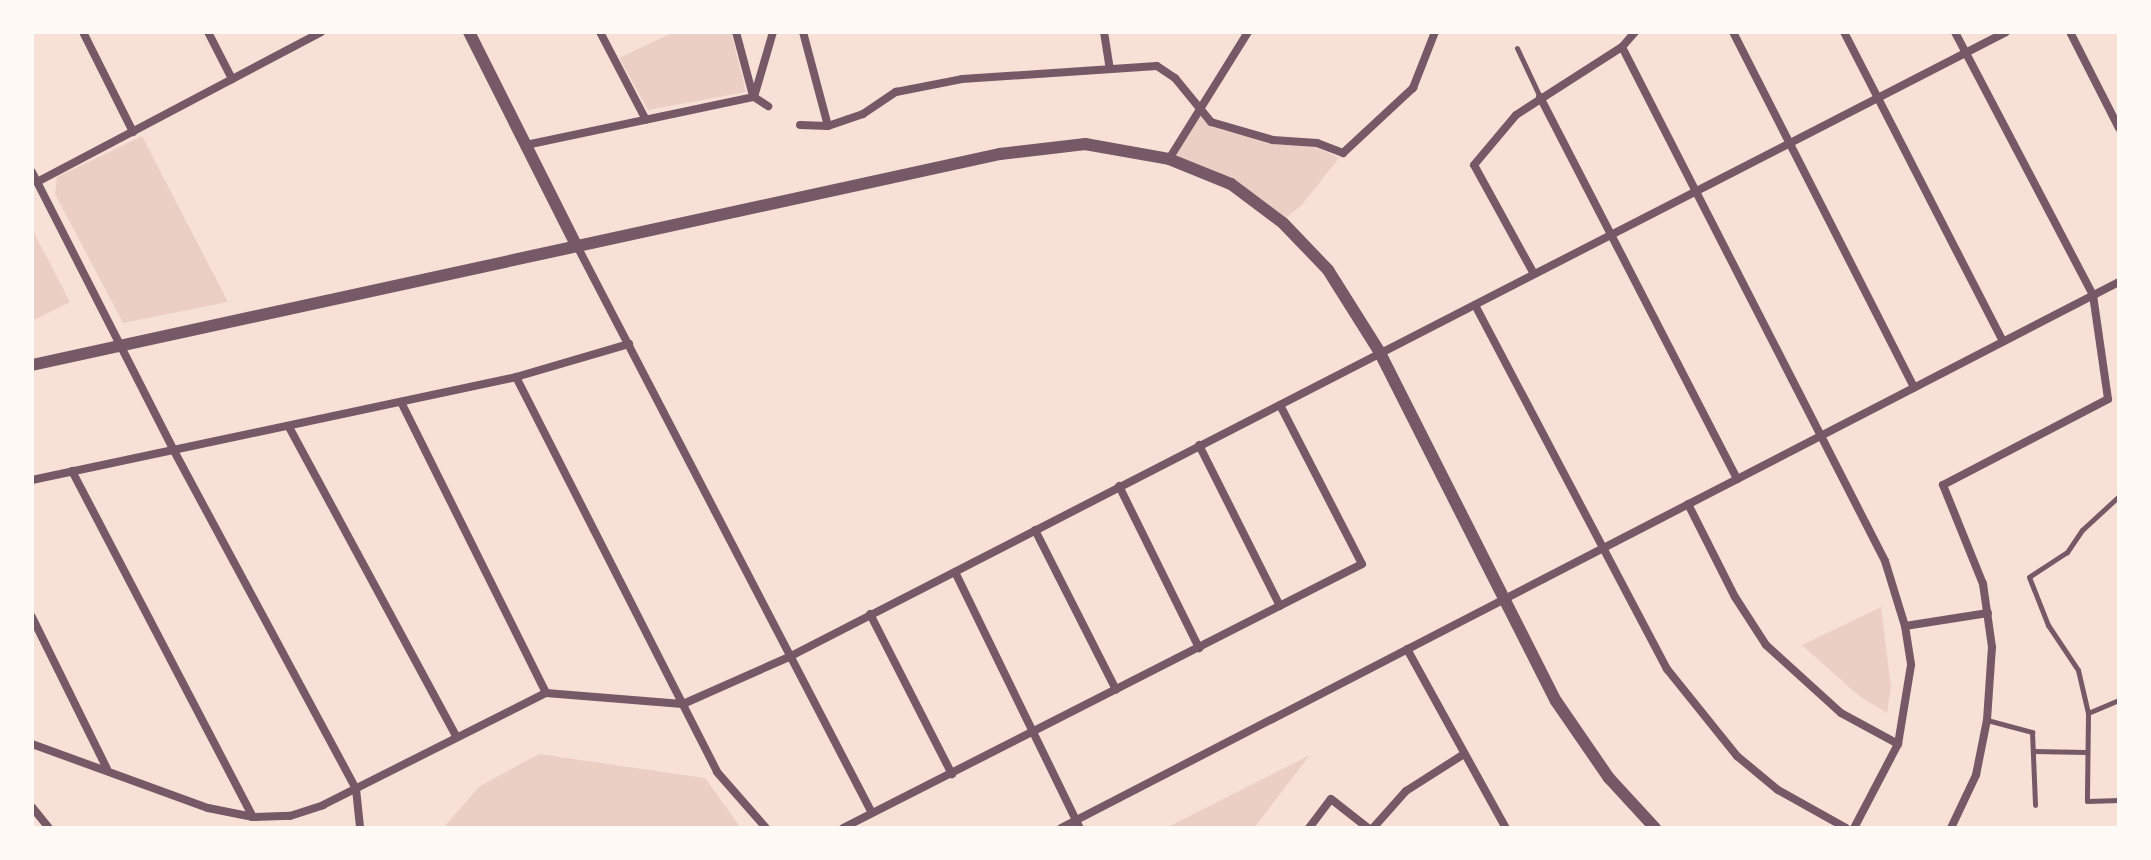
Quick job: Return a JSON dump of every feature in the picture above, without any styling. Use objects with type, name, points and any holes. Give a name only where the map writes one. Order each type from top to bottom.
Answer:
[{"type":"street","points":[[83,32],[133,132]]},
{"type":"street","points":[[208,32],[232,79]]},
{"type":"street","points":[[37,182],[321,32]]},
{"type":"street","points":[[469,32],[575,243],[872,813]]},
{"type":"street","points":[[600,32],[646,120]]},
{"type":"street","points":[[736,32],[754,97],[768,106]]},
{"type":"street","points":[[754,97],[773,32]]},
{"type":"street","points":[[803,32],[828,126]]},
{"type":"street","points":[[1104,32],[1110,69]]},
{"type":"street","points":[[1169,159],[1248,32]]},
{"type":"street","points":[[800,125],[828,126],[863,114],[896,92],[962,79],[1157,66],[1175,78],[1200,111],[1222,127],[1245,129],[1273,140],[1317,143],[1343,153],[1413,88],[1434,32]]},
{"type":"street","points":[[1534,274],[1474,165],[1498,131],[1540,97],[1622,47],[1635,32]]},
{"type":"street","points":[[1733,32],[1914,388]]},
{"type":"street","points":[[1844,32],[2003,342]]},
{"type":"street","points":[[1951,828],[1976,775],[1987,720],[1988,613],[1968,536],[1943,485],[2108,399],[2093,295],[1955,32]]},
{"type":"street","points":[[32,744],[208,808],[253,817],[290,816],[356,789],[546,693],[683,704],[789,657],[1379,351],[1475,305],[2006,32]]},
{"type":"street","points":[[2070,32],[2119,128]]},
{"type":"street","points":[[1622,47],[1885,561],[1905,626],[1911,665],[1898,744],[1854,828]]},
{"type":"street","points":[[526,145],[754,97]]},
{"type":"street","points":[[1540,97],[1737,479]]},
{"type":"street","points":[[32,365],[575,243],[1043,147],[1114,147],[1169,159],[1231,184],[1283,223],[1328,270],[1379,351],[1505,599],[1584,744],[1655,828]]},
{"type":"street","points":[[32,172],[173,449],[356,789],[360,828]]},
{"type":"street","points":[[1061,828],[1078,824],[1407,649],[2119,282]]},
{"type":"street","points":[[1475,305],[1667,669],[1716,733],[1778,790],[1846,828]]},
{"type":"street","points":[[32,480],[516,377],[629,344]]},
{"type":"street","points":[[516,377],[717,772],[766,828]]},
{"type":"street","points":[[401,402],[546,693]]},
{"type":"street","points":[[843,828],[1362,564],[1280,405]]},
{"type":"street","points":[[289,427],[456,736]]},
{"type":"street","points":[[1199,445],[1280,606]]},
{"type":"street","points":[[72,471],[253,817]]},
{"type":"street","points":[[1119,486],[1199,648]]},
{"type":"street","points":[[1688,504],[1735,597],[1766,645],[1841,713],[1898,744]]},
{"type":"street","points":[[1035,530],[1116,690]]},
{"type":"street","points":[[955,572],[1078,824]]},
{"type":"street","points":[[1905,626],[1988,613]]},
{"type":"street","points":[[870,614],[952,774]]},
{"type":"street","points":[[32,617],[107,769]]},
{"type":"street","points":[[1407,649],[1506,828]]},
{"type":"street","points":[[1309,828],[1331,799],[1371,828],[1406,791],[1464,754]]},
{"type":"street","points":[[32,807],[49,828]]},
{"type":"lane","points":[[1517,48],[1540,97]]},
{"type":"lane","points":[[2119,496],[2082,530],[2067,552],[2029,577],[2048,625],[2078,670],[2088,713],[2087,801],[2119,800]]},
{"type":"lane","points":[[2088,713],[2119,700]]},
{"type":"lane","points":[[1987,720],[2032,732],[2035,805]]},
{"type":"lane","points":[[2033,751],[2086,752]]},
{"type":"shaded area","points":[[674,32],[731,32],[746,92],[648,110],[619,58]]},
{"type":"shaded area","points":[[1198,114],[1222,130],[1316,147],[1339,158],[1301,206],[1284,219],[1174,158]]},
{"type":"shaded area","points":[[142,136],[228,302],[123,323],[55,194],[57,177]]},
{"type":"shaded area","points":[[32,229],[70,302],[32,321]]},
{"type":"shaded area","points":[[1881,607],[1891,687],[1887,713],[1859,696],[1802,645]]},
{"type":"shaded area","points":[[539,754],[705,778],[741,828],[443,828],[480,786]]},
{"type":"shaded area","points":[[1308,756],[1254,828],[1166,828]]}]
